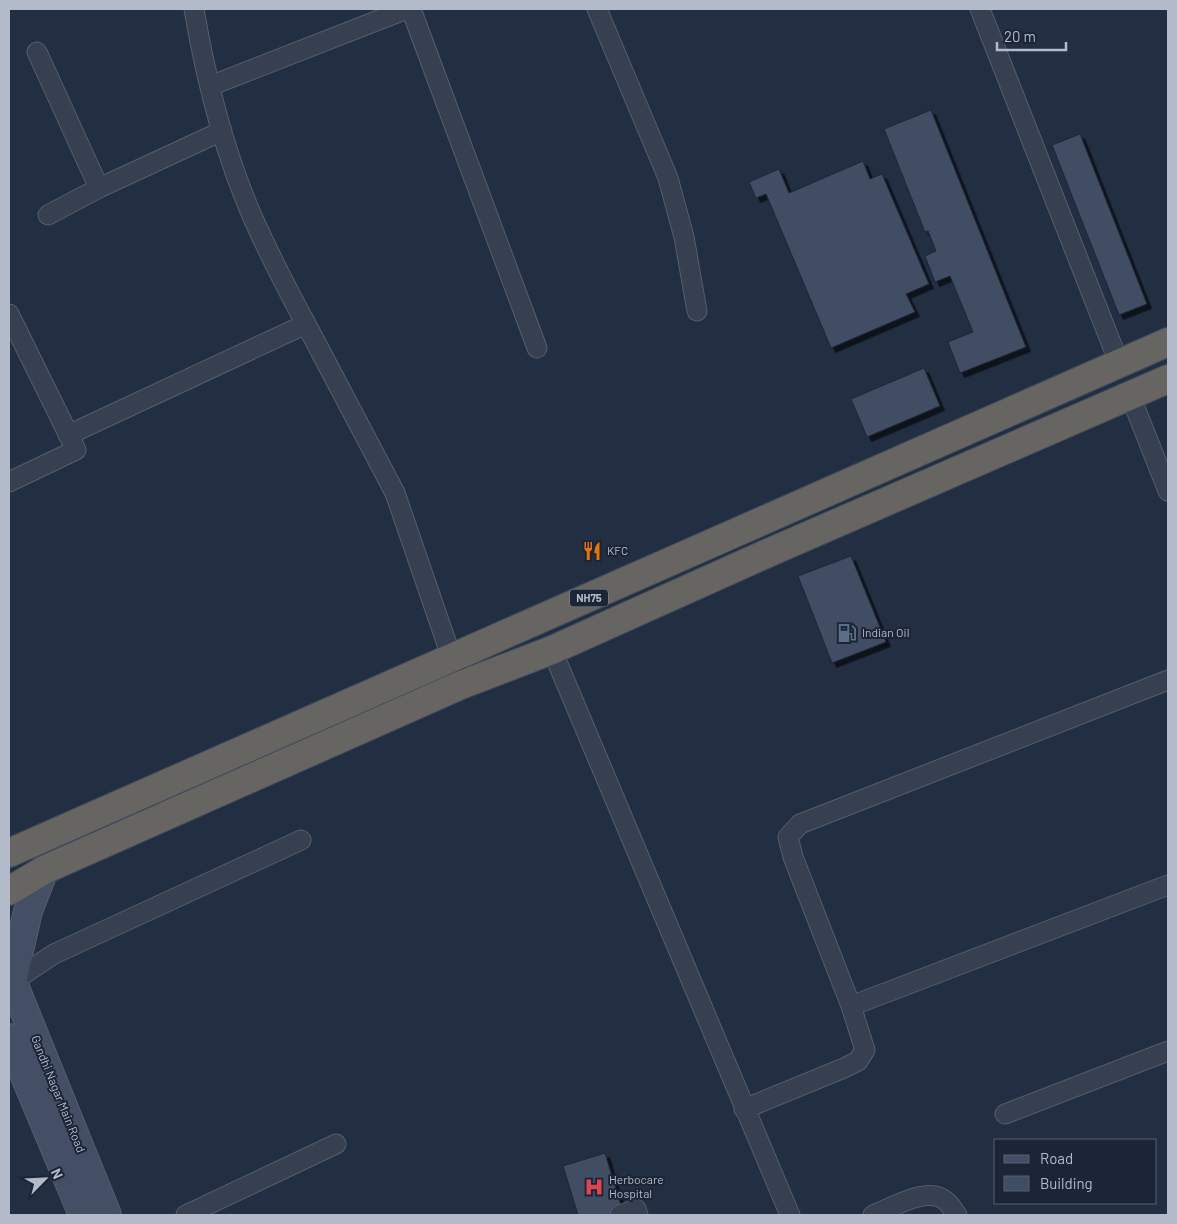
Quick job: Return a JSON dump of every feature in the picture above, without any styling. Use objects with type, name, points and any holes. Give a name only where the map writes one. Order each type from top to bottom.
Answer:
[{"type":"highway","name":"NH75","points":[[9,853],[1168,342]]},
{"type":"highway","name":"NH75","points":[[9,891],[44,870],[461,685],[552,650],[768,553],[1168,379]]},
{"type":"main road","points":[[10,977],[28,911],[44,870]]},
{"type":"main road","name":"Gandhi Nagar Main Road","points":[[10,977],[106,1215]]},
{"type":"main road","name":"Gandhi Nagar Main Road","points":[[9,1038],[83,1215]]},
{"type":"street","points":[[194,9],[210,86],[222,131],[252,216],[306,324],[395,493],[461,685]]},
{"type":"street","points":[[210,86],[409,9],[537,348]]},
{"type":"street","points":[[597,9],[668,178],[684,237],[697,311]]},
{"type":"street","points":[[980,9],[1119,364]]},
{"type":"street","points":[[38,52],[99,188]]},
{"type":"street","points":[[48,215],[99,188],[222,131]]},
{"type":"street","points":[[9,314],[76,450],[9,482]]},
{"type":"street","points":[[68,435],[306,324]]},
{"type":"street","points":[[1130,396],[1168,491]]},
{"type":"street","points":[[552,650],[790,1215]]},
{"type":"street","points":[[744,1109],[858,1061],[866,1050],[851,1006],[793,857],[788,837],[800,824],[1168,680]]},
{"type":"street","points":[[10,977],[54,954],[301,840]]},
{"type":"street","points":[[851,1006],[1168,884]]},
{"type":"street","points":[[1005,1114],[1168,1052]]},
{"type":"street","points":[[186,1215],[336,1144]]},
{"type":"street","points":[[873,1215],[915,1198],[929,1195],[946,1201],[957,1215]]},
{"type":"street","points":[[620,1215],[636,1209],[638,1215]]},
{"type":"building","points":[[931,110],[1026,347],[960,373],[948,342],[973,332],[950,276],[935,282],[925,256],[936,251],[928,231],[925,232],[884,129]]},
{"type":"building","points":[[1080,134],[1147,304],[1119,315],[1052,145]]},
{"type":"building","points":[[863,161],[870,179],[882,174],[929,284],[906,294],[915,312],[831,348],[766,194],[756,198],[749,182],[779,169],[789,193]]},
{"type":"building","points":[[924,368],[940,406],[867,437],[851,399]]},
{"type":"building","points":[[851,556],[886,642],[832,663],[798,576]]},
{"type":"building","points":[[605,1153],[623,1212],[613,1215],[578,1215],[563,1166]]},
{"type":"place","name":"KFC","points":[[592,551]]},
{"type":"place","name":"Indian Oil","points":[[847,633]]},
{"type":"place","name":"Herbocare Hospital","points":[[594,1187]]}]
